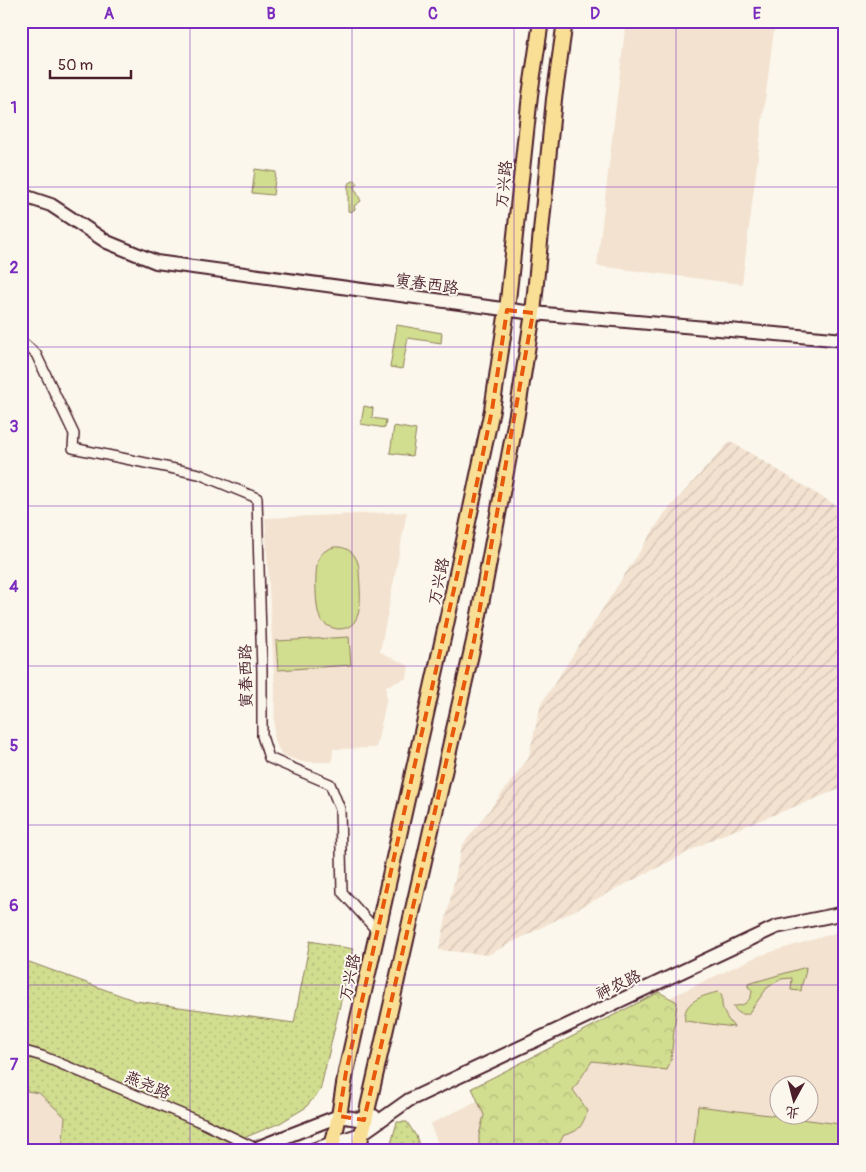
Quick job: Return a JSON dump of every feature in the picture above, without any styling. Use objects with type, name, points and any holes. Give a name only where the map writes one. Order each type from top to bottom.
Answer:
[{"type":"main road","name":"万兴路","points":[[332,1147],[376,931],[467,530],[492,410],[507,310],[530,96],[541,21]]},
{"type":"main road","points":[[358,1151],[474,641],[516,414],[532,313],[554,99],[565,21]]},
{"type":"street","name":"寅春西路","points":[[21,195],[51,204],[106,242],[156,262],[532,313],[845,340]]},
{"type":"street","name":"寅春西路","points":[[21,341],[36,354],[62,407],[74,434],[73,448],[200,474],[257,498],[262,736],[269,758],[330,784],[340,809],[342,892],[376,931]]},
{"type":"street","name":"神农路","points":[[310,1151],[332,1147],[409,1100],[776,927],[845,912]]},
{"type":"street","name":"燕尧路","points":[[21,1050],[42,1056],[203,1123],[261,1151]]},
{"type":"street","points":[[249,1151],[339,1116],[363,1127]]},
{"type":"highlighted area","points":[[507,310],[533,313],[474,641],[364,1120],[339,1116],[346,1072],[465,540],[492,410]]},
{"type":"shaded area","points":[[626,21],[775,21],[742,284],[597,266]]},
{"type":"shaded area","points":[[730,441],[845,511],[845,787],[717,837],[488,955],[439,950],[462,846],[528,759],[541,704],[664,514]]},
{"type":"shaded area","points":[[407,512],[380,652],[409,666],[407,678],[386,686],[386,702],[376,748],[333,749],[332,762],[302,762],[282,755],[274,740],[275,690],[265,518]]},
{"type":"shaded area","points":[[845,930],[845,1151],[441,1151],[430,1124],[578,1052],[673,996],[758,956]]},
{"type":"shaded area","points":[[21,1090],[39,1093],[65,1117],[62,1151],[21,1151]]},
{"type":"green space","points":[[255,169],[276,172],[273,195],[252,193]]},
{"type":"green space","points":[[355,180],[358,184],[354,187],[361,201],[354,206],[355,209],[351,212],[348,211],[348,184]]},
{"type":"green space","points":[[397,325],[442,333],[441,343],[408,338],[402,369],[390,367]]},
{"type":"green space","points":[[364,406],[373,408],[372,418],[386,420],[385,428],[361,424]]},
{"type":"green space","points":[[394,426],[416,430],[412,456],[390,453]]},
{"type":"green space","points":[[334,547],[344,548],[354,555],[359,568],[360,585],[358,615],[348,627],[338,629],[328,626],[321,620],[317,608],[316,589],[316,570],[319,558],[325,551]]},
{"type":"green space","points":[[349,637],[351,665],[278,670],[276,641]]},
{"type":"green space","points":[[310,941],[353,949],[320,1091],[305,1108],[280,1123],[212,1151],[62,1151],[65,1117],[39,1093],[21,1090],[21,959],[136,1001],[294,1023]]},
{"type":"green space","points":[[806,967],[801,991],[791,990],[792,978],[781,979],[767,988],[748,1014],[739,1013],[733,1006],[744,1004],[749,1000],[752,990],[748,987],[748,984]]},
{"type":"green space","points":[[659,992],[677,1002],[671,1060],[667,1070],[592,1061],[573,1090],[588,1111],[584,1121],[577,1130],[564,1135],[555,1151],[479,1151],[479,1135],[484,1115],[472,1088]]},
{"type":"green space","points":[[718,992],[722,996],[724,1013],[734,1027],[685,1021],[686,1009],[690,1004],[700,997]]},
{"type":"green space","points":[[698,1106],[768,1115],[768,1124],[818,1124],[818,1121],[840,1124],[839,1134],[845,1135],[845,1151],[693,1151]]},
{"type":"green space","points":[[397,1122],[407,1122],[416,1136],[421,1151],[389,1151]]}]
